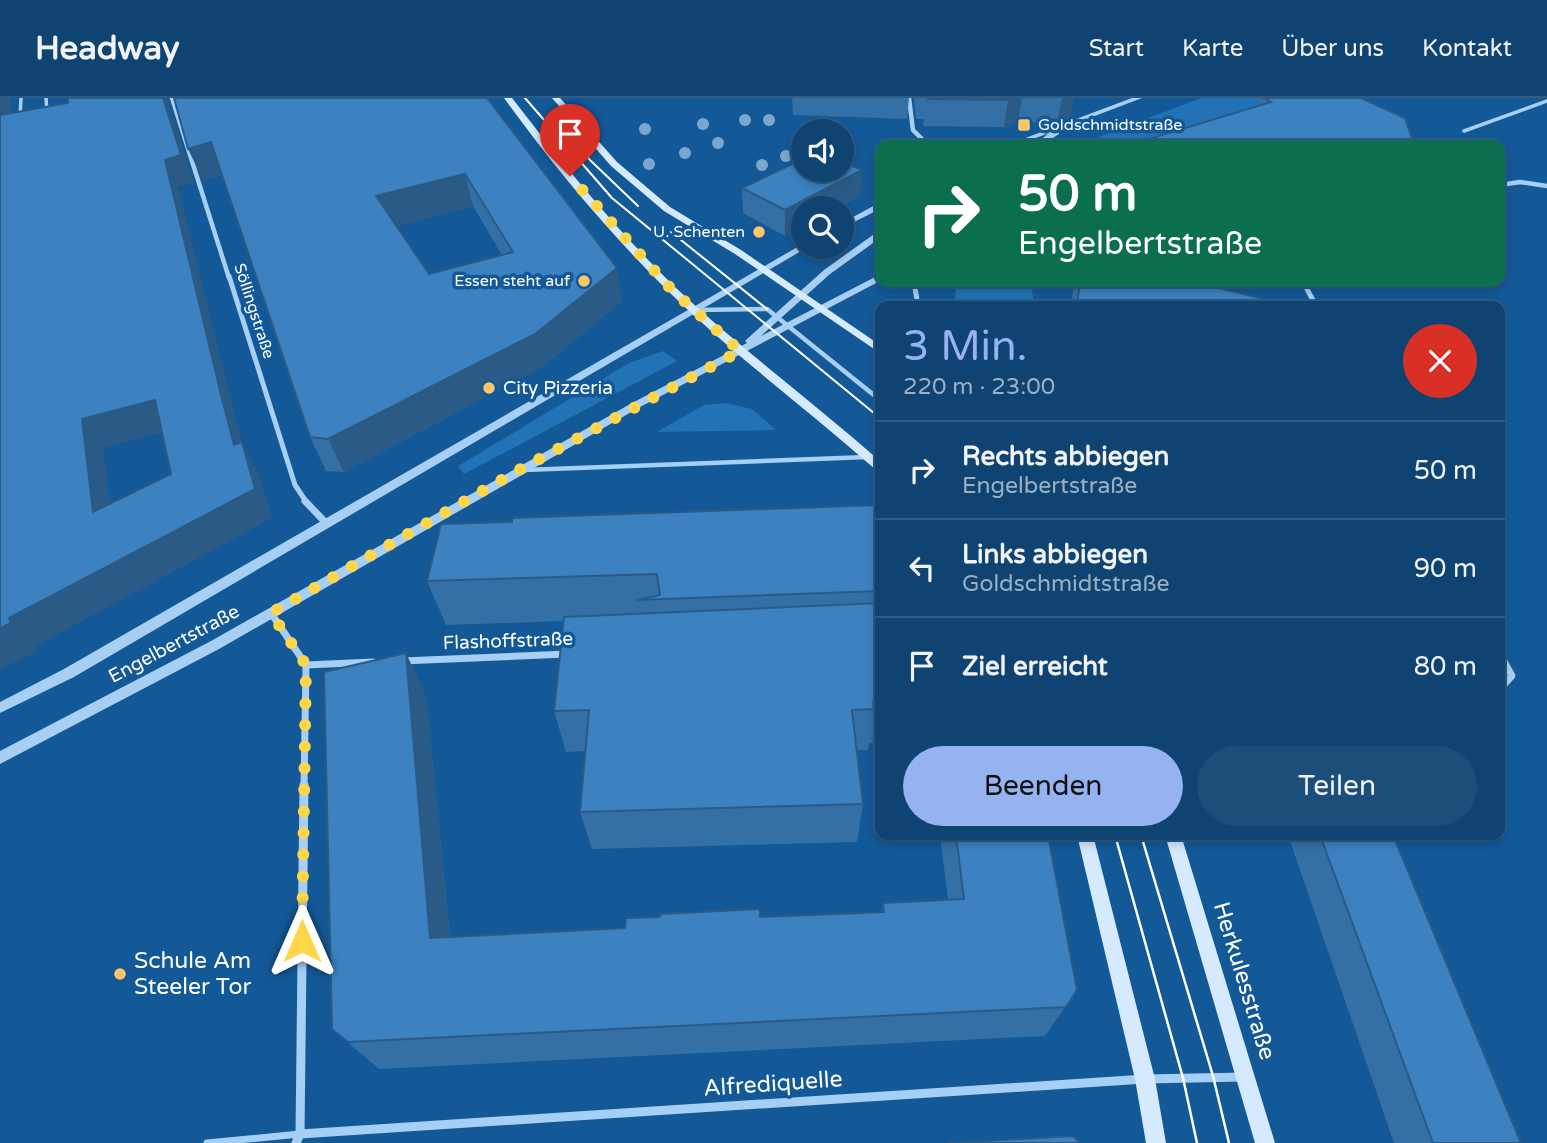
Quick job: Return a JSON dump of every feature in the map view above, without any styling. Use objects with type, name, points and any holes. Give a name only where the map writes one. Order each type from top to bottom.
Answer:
[{"type":"main road","points":[[508,98],[587,196],[695,310],[740,351],[875,462]]},
{"type":"main road","points":[[556,98],[635,184],[667,209],[875,348]]},
{"type":"main road","points":[[1086,840],[1145,1079],[1156,1143]]},
{"type":"main road","name":"Herkulesstraße","points":[[1175,840],[1248,1077],[1265,1143]]},
{"type":"street","points":[[160,101],[173,98]]},
{"type":"street","name":"Söllingstraße","points":[[173,98],[295,485],[305,501],[326,523]]},
{"type":"street","points":[[909,98],[913,130],[923,140]]},
{"type":"street","points":[[1024,140],[1139,98]]},
{"type":"street","points":[[1045,140],[1067,123]]},
{"type":"street","points":[[1505,184],[1520,182],[1547,186]]},
{"type":"street","points":[[854,220],[875,209]]},
{"type":"street","points":[[740,351],[798,296],[875,238]]},
{"type":"street","name":"Engelbertstraße","points":[[0,708],[69,673],[791,254]]},
{"type":"street","name":"Engelbertstraße","points":[[0,758],[271,613],[517,471],[875,281]]},
{"type":"street","points":[[271,613],[306,665],[298,1138]]},
{"type":"street","name":"Flashoffstraße","points":[[306,665],[579,653]]},
{"type":"street","points":[[1505,664],[1511,676],[1505,683]]},
{"type":"street","name":"Alfrediquelle","points":[[298,1138],[1145,1079],[1248,1077]]},
{"type":"lane","points":[[20,128],[21,98]]},
{"type":"lane","points":[[46,98],[48,122]]},
{"type":"lane","points":[[1464,131],[1547,101]]},
{"type":"lane","points":[[695,310],[767,309],[875,396]]},
{"type":"lane","points":[[517,471],[869,457]]},
{"type":"lane","points":[[207,1143],[298,1138]]},
{"type":"shaded area","points":[[1201,98],[1323,98],[1177,140],[1091,140]]},
{"type":"shaded area","points":[[956,287],[1031,287],[1034,301],[955,301]]},
{"type":"shaded area","points":[[663,351],[677,361],[464,474],[458,466],[629,363]]},
{"type":"shaded area","points":[[726,403],[752,409],[776,430],[657,432],[704,405]]},
{"type":"building","points":[[68,98],[163,98],[181,155],[165,160],[234,445],[242,442],[255,489],[9,618],[11,623],[0,628],[0,115],[68,103]],"holes":[[[155,400],[171,474],[93,512],[82,419]]]},
{"type":"building","points":[[174,98],[487,98],[617,268],[535,334],[328,439],[310,437],[211,142],[188,149]],"holes":[[[465,174],[513,252],[429,274],[376,196]]]},
{"type":"building","points":[[929,98],[1016,98],[927,99]]},
{"type":"building","points":[[1264,98],[1361,98],[1405,118],[1412,140],[1146,140],[1271,102]]},
{"type":"building","points":[[791,165],[791,182],[839,182],[812,196],[791,196],[791,207],[785,210],[742,188]]},
{"type":"building","points":[[854,166],[862,170],[854,174]]},
{"type":"building","points":[[1079,287],[1218,287],[1272,301],[1078,301]]},
{"type":"building","points":[[875,505],[875,591],[637,600],[660,595],[657,574],[427,581],[441,524],[512,522],[512,518]]},
{"type":"building","points":[[875,603],[874,709],[852,710],[863,804],[580,812],[589,710],[554,711],[564,617]]},
{"type":"building","points":[[406,653],[430,938],[625,928],[626,918],[660,917],[660,914],[760,909],[760,917],[884,912],[883,903],[964,899],[957,840],[1049,840],[1077,990],[1066,1007],[348,1042],[332,1029],[324,672]]},
{"type":"building","points":[[1322,840],[1395,840],[1521,1143],[1433,1143]]},
{"type":"building","points":[[1073,1136],[1080,1143],[948,1143]]},
{"type":"tram line","points":[[525,98],[612,198],[875,414]]},
{"type":"tram line","points":[[556,120],[590,160],[638,206]]},
{"type":"tram line","points":[[671,232],[767,309]]},
{"type":"tram line","points":[[1116,840],[1183,1078],[1197,1143]]},
{"type":"tram line","points":[[1142,840],[1213,1076],[1229,1143]]},
{"type":"place","name":"Goldschmidtstraße","points":[[1024,125]]},
{"type":"place","name":"U. Schenten","points":[[759,232]]},
{"type":"place","name":"Essen steht auf","points":[[584,281]]},
{"type":"place","name":"City Pizzeria","points":[[489,388]]},
{"type":"place","name":"Schule Am Steeler Tor","points":[[120,974]]},
{"type":"route","points":[[302,941],[306,665],[271,613],[517,471],[740,351],[671,289],[570,176]]}]
